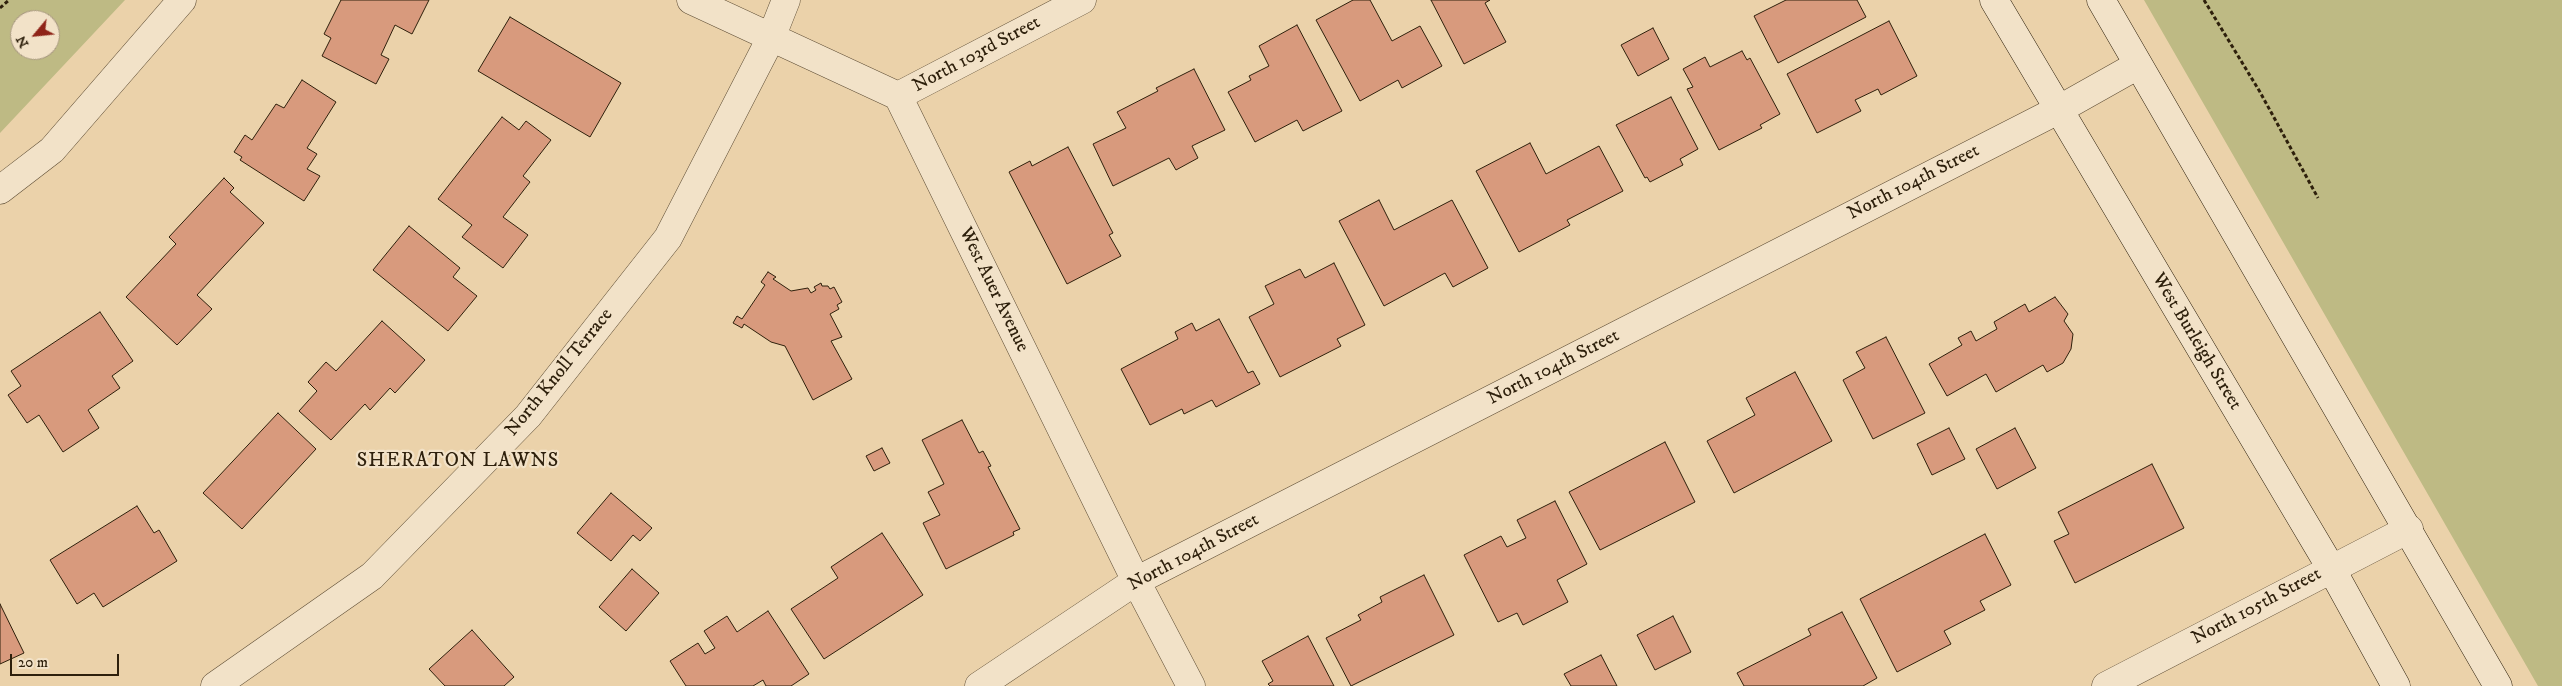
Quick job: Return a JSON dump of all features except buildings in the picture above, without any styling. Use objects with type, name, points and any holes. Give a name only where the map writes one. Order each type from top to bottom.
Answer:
[{"type":"street","points":[[0,190],[52,150],[182,0]]},
{"type":"street","points":[[691,0],[898,96]]},
{"type":"street","name":"North Knoll Terrace","points":[[215,686],[372,576],[528,416],[668,238],[771,38],[786,0]]},
{"type":"street","name":"North 103rd Street","points":[[898,96],[1082,0]]},
{"type":"street","name":"West Burleigh Street","points":[[1994,0],[2331,568],[2396,686]]},
{"type":"street","points":[[2101,0],[2409,529],[2498,686]]},
{"type":"street","name":"North 104th Street","points":[[979,686],[1136,581],[2058,110],[2138,65]]},
{"type":"street","name":"West Auer Avenue","points":[[898,96],[1136,581],[1191,686]]},
{"type":"street","name":"North 105th Street","points":[[2106,686],[2409,529]]},
{"type":"path","points":[[0,8],[9,0]]},
{"type":"path","points":[[2204,0],[2260,92],[2318,198]]},
{"type":"shaded area","points":[[0,0],[125,0],[0,133]]},
{"type":"shaded area","points":[[2144,0],[2562,0],[2562,686],[2538,686]]},
{"type":"district","name":"SHERATON LAWNS","points":[[458,462]]}]
